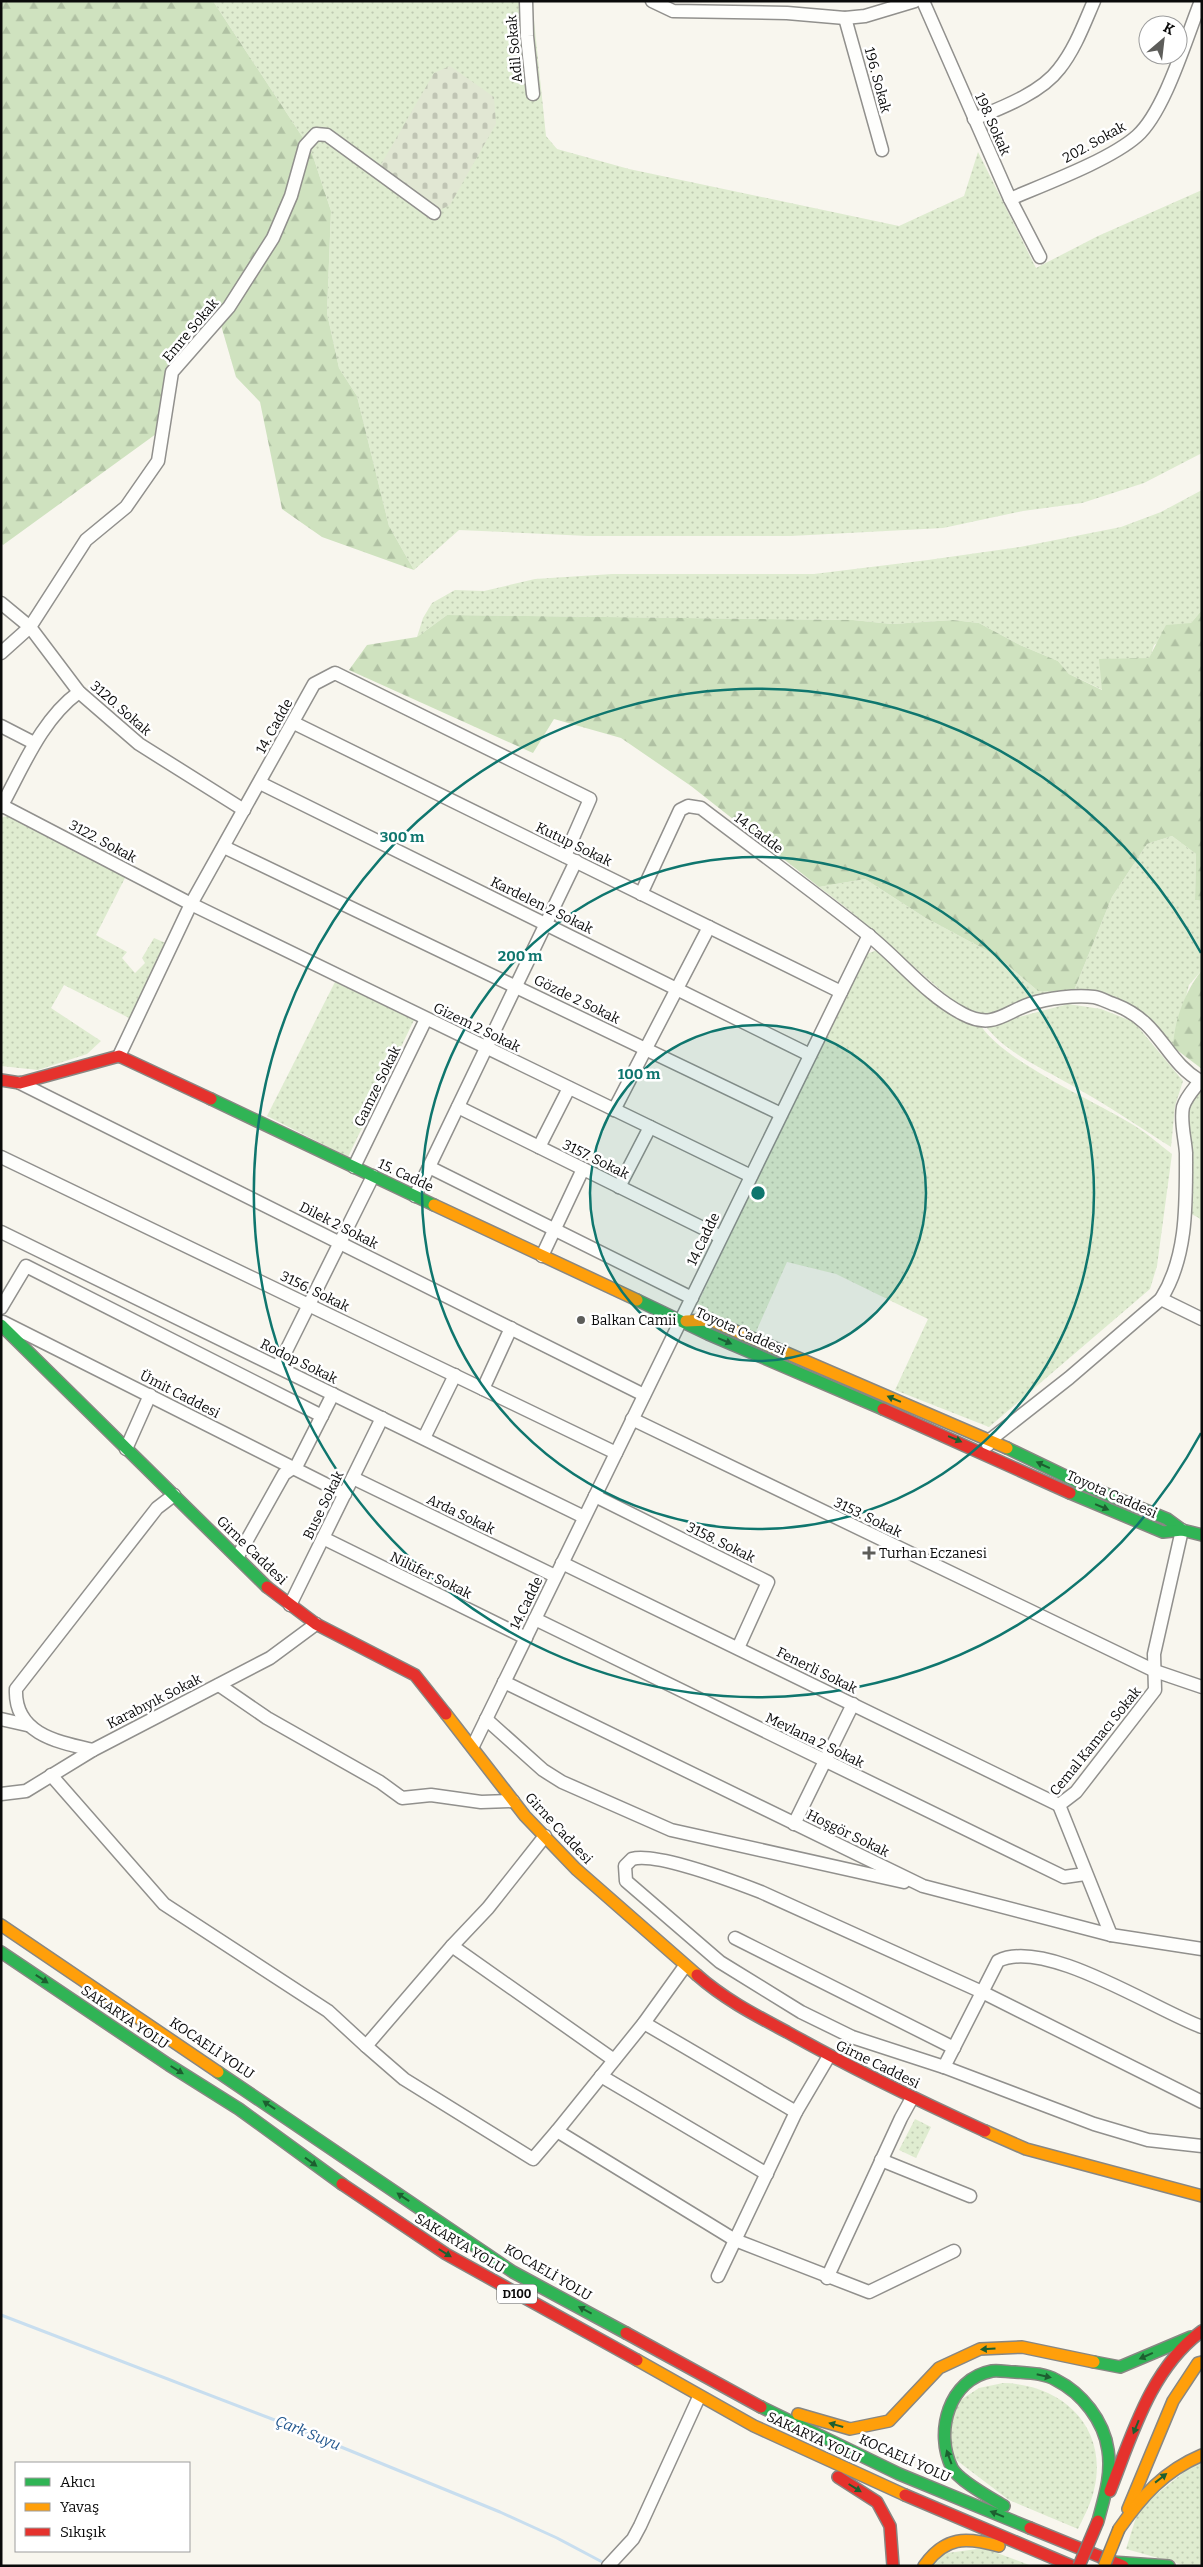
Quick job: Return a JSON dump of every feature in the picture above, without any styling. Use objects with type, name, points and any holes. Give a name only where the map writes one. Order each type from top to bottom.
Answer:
[{"type":"main road","points":[[1,1080],[20,1083],[119,1056]]},
{"type":"main road","name":"15. Cadde","points":[[119,1056],[680,1321]]},
{"type":"main road","name":"Toyota Caddesi","points":[[680,1321],[988,1446],[1080,1497],[1163,1532],[1182,1530],[1202,1535]]},
{"type":"main road","name":"Girne Caddesi","points":[[1,1325],[126,1450],[238,1556],[271,1591],[316,1624],[415,1676],[473,1746],[513,1801],[576,1869],[718,1994],[829,2056],[912,2098],[1026,2149],[1202,2196]]},
{"type":"main road","name":"KOCAELİ YOLU","points":[[1,1925],[514,2272],[793,2424],[899,2474],[1071,2545],[1107,2564],[1123,2566]]},
{"type":"main road","name":"SAKARYA YOLU","points":[[1,1952],[169,2065],[239,2109],[352,2192],[446,2254],[754,2426],[920,2502],[1072,2566]]},
{"type":"main road","points":[[628,2334],[799,2414],[850,2429],[889,2421],[939,2368],[980,2350],[1022,2347],[1120,2367],[1202,2331]]},
{"type":"main road","points":[[1078,2566],[1154,2383],[1191,2337]]},
{"type":"main road","points":[[1169,2566],[1107,2564],[1119,2529],[1173,2401],[1198,2364],[1202,2362]]},
{"type":"main road","points":[[1071,2545],[984,2494],[953,2470],[943,2441],[947,2412],[965,2384],[992,2371],[1030,2373],[1055,2379],[1083,2399],[1097,2419],[1108,2449],[1109,2476],[1098,2521]]},
{"type":"main road","points":[[754,2426],[878,2502],[890,2526],[893,2566]]},
{"type":"main road","points":[[1119,2529],[1147,2489],[1180,2463],[1202,2455]]},
{"type":"main road","points":[[924,2566],[928,2559],[947,2542],[974,2539],[1067,2566]]},
{"type":"street","name":"Adil Sokak","points":[[526,1],[527,36],[533,94]]},
{"type":"street","points":[[652,1],[672,11],[787,7],[845,18],[865,16],[915,1]]},
{"type":"street","name":"198. Sokak","points":[[922,1],[1010,199],[1040,257]]},
{"type":"street","points":[[974,119],[1009,105],[1058,71],[1083,27],[1094,1]]},
{"type":"street","name":"202. Sokak","points":[[1010,199],[1108,154],[1136,136],[1158,110],[1201,1]]},
{"type":"street","name":"196. Sokak","points":[[845,18],[882,150]]},
{"type":"street","name":"Emre Sokak","points":[[1,653],[30,627],[86,540],[126,507],[158,461],[172,372],[229,307],[273,238],[291,196],[305,146],[313,136],[323,133],[328,135],[434,213]]},
{"type":"street","name":"3120. Sokak","points":[[1,603],[30,627],[79,692],[139,744],[244,810]]},
{"type":"street","name":"14. Cadde","points":[[119,1056],[191,904],[294,723],[314,684],[335,673],[590,799],[570,859]]},
{"type":"street","points":[[2,806],[34,743],[69,700],[79,692]]},
{"type":"street","name":"Kutup Sokak","points":[[294,723],[841,992]]},
{"type":"street","points":[[1,726],[34,743]]},
{"type":"street","name":"Kardelen 2 Sokak","points":[[260,783],[810,1055]]},
{"type":"street","name":"3122. Sokak","points":[[2,806],[191,904]]},
{"type":"street","name":"14.Cadde","points":[[473,1746],[869,935],[701,808],[688,806],[680,810],[642,894]]},
{"type":"street","name":"Gözde 2 Sokak","points":[[224,847],[781,1114]]},
{"type":"street","points":[[415,1196],[546,924],[570,859]]},
{"type":"street","name":"Gizem 2 Sokak","points":[[191,904],[751,1176]]},
{"type":"street","points":[[614,1110],[709,927]]},
{"type":"street","points":[[869,935],[904,968],[964,1015],[990,1021],[1006,1017],[1030,1004],[1095,997],[1128,1010],[1152,1028],[1184,1070],[1201,1081],[1184,1106],[1186,1151],[1183,1230],[1178,1261],[1169,1286],[1161,1299],[988,1446]]},
{"type":"street","name":"Gamze Sokak","points":[[354,1167],[426,1019]]},
{"type":"street","name":"Dilek 2 Sokak","points":[[20,1083],[644,1395]]},
{"type":"street","points":[[539,1147],[569,1088]]},
{"type":"street","name":"3157. Sokak","points":[[458,1107],[721,1238]]},
{"type":"street","points":[[619,1187],[650,1127]]},
{"type":"street","name":"3156. Sokak","points":[[1,1157],[616,1453]]},
{"type":"street","points":[[429,1167],[692,1298]]},
{"type":"street","points":[[542,1256],[583,1169]]},
{"type":"street","points":[[278,1367],[373,1176]]},
{"type":"street","name":"Rodop Sokak","points":[[1,1232],[584,1517]]},
{"type":"street","points":[[1,1308],[26,1266],[322,1416]]},
{"type":"street","points":[[1161,1299],[1202,1319]]},
{"type":"street","name":"Ümit Caddesi","points":[[1,1321],[345,1494]]},
{"type":"street","points":[[483,1388],[511,1328]]},
{"type":"street","points":[[424,1438],[455,1375]]},
{"type":"street","points":[[238,1556],[284,1474],[291,1467],[297,1465],[333,1394]]},
{"type":"street","points":[[126,1450],[150,1396]]},
{"type":"street","name":"Buse Sokak","points":[[290,1606],[382,1418]]},
{"type":"street","name":"3153. Sokak","points":[[632,1419],[1155,1671],[1202,1687]]},
{"type":"street","name":"Arda Sokak","points":[[353,1478],[555,1576]]},
{"type":"street","points":[[27,1725],[16,1703],[16,1689],[157,1508],[174,1495]]},
{"type":"street","name":"3158. Sokak","points":[[595,1496],[768,1582],[738,1648]]},
{"type":"street","name":"Cemal Kamacı Sokak","points":[[1111,1936],[1059,1805],[1076,1792],[1155,1690],[1154,1654],[1182,1530]]},
{"type":"street","name":"Nilüfer Sokak","points":[[323,1538],[526,1638]]},
{"type":"street","name":"Fenerli Sokak","points":[[562,1563],[1059,1805]]},
{"type":"street","name":"Mevlana 2 Sokak","points":[[535,1619],[1064,1878],[1085,1874]]},
{"type":"street","name":"Karabıyık Sokak","points":[[1,1794],[26,1791],[93,1750],[270,1658],[316,1624]]},
{"type":"street","name":"Hoşgör Sokak","points":[[504,1682],[923,1886],[1111,1936],[1202,1949]]},
{"type":"street","points":[[219,1685],[267,1718],[380,1782],[402,1798],[432,1795],[481,1802],[513,1801]]},
{"type":"street","points":[[794,1824],[853,1704]]},
{"type":"street","points":[[1,1719],[27,1725],[55,1741],[93,1750]]},
{"type":"street","points":[[486,1719],[526,1757],[555,1778],[672,1830],[828,1867],[923,1886]]},
{"type":"street","points":[[51,1775],[164,1904],[328,2011],[404,2079],[534,2159],[644,2023],[685,1966]]},
{"type":"street","points":[[366,2046],[452,1946],[488,1908],[545,1836]]},
{"type":"street","points":[[1202,2102],[982,1992],[732,1881],[650,1858],[632,1859],[625,1866],[626,1881],[720,1962],[801,2012],[852,2037],[944,2068],[1094,2124],[1148,2140],[1202,2146]]},
{"type":"street","points":[[735,1938],[954,2048]]},
{"type":"street","points":[[452,1946],[614,2060]]},
{"type":"street","points":[[944,2068],[998,1961],[1007,1956],[1021,1955],[1051,1961],[1089,1975],[1202,2027]]},
{"type":"street","points":[[644,2023],[796,2112]]},
{"type":"street","points":[[718,2276],[796,2112],[829,2056]]},
{"type":"street","points":[[601,2076],[767,2174]]},
{"type":"street","points":[[827,2278],[881,2160],[912,2098]]},
{"type":"street","points":[[557,2132],[735,2240],[827,2278],[869,2292],[954,2251]]},
{"type":"street","points":[[881,2160],[970,2196]]},
{"type":"street","points":[[608,2566],[633,2538],[699,2397]]},
{"type":"green space","points":[[1,1],[213,1],[311,150],[331,211],[327,313],[339,368],[357,396],[389,526],[414,570],[322,537],[282,509],[260,402],[236,377],[216,308],[168,364],[156,434],[3,545],[1,543]]},
{"type":"green space","points":[[213,1],[532,1],[546,136],[557,149],[629,169],[899,226],[964,196],[978,152],[1036,268],[1098,236],[1202,190],[1202,453],[1144,483],[1082,503],[1023,511],[943,528],[791,536],[588,536],[459,530],[414,570],[389,526],[357,396],[339,368],[327,313],[331,211],[311,150]]},
{"type":"green space","points":[[450,66],[494,97],[496,124],[450,205],[434,213],[379,168],[434,73]]},
{"type":"green space","points":[[1202,490],[1202,610],[1191,623],[1154,645],[1150,658],[1130,660],[1103,690],[1069,674],[1058,661],[1020,645],[979,623],[953,620],[892,624],[853,620],[447,615],[417,637],[423,618],[432,603],[455,590],[484,591],[535,579],[612,574],[814,574],[928,560],[1020,547],[1121,527],[1161,512]]},
{"type":"green space","points":[[1202,610],[1202,901],[1195,900],[1196,854],[1172,836],[1147,844],[1112,897],[1073,993],[1038,991],[997,956],[924,917],[865,879],[819,887],[691,786],[621,738],[554,719],[533,753],[349,670],[367,645],[417,637],[447,615],[853,620],[892,624],[953,620],[979,623],[1020,645],[1058,661],[1069,674],[1102,690],[1099,659],[1149,658],[1166,625],[1191,623]]},
{"type":"green space","points":[[9,815],[126,876],[96,935],[127,952],[122,958],[135,973],[145,963],[142,958],[154,938],[168,944],[131,1019],[64,985],[51,1008],[101,1041],[87,1054],[38,1070],[1,1066],[1,818]]},
{"type":"green space","points":[[1172,836],[1196,854],[1195,900],[1202,901],[1202,970],[1189,985],[1173,1047],[1159,1035],[1094,997],[982,1017],[952,1000],[849,910],[819,887],[865,879],[924,917],[997,956],[1038,991],[1073,993],[1112,897],[1147,844]]},
{"type":"green space","points":[[877,950],[981,1026],[993,1040],[1010,1054],[1052,1080],[1135,1126],[1172,1154],[1157,1266],[1150,1289],[989,1427],[895,1390],[928,1319],[836,1274],[787,1262],[755,1334],[696,1307],[864,955]]},
{"type":"green space","points":[[1202,970],[1202,1069],[1173,1047],[1178,1017],[1190,987]]},
{"type":"green space","points":[[335,982],[414,1020],[348,1157],[267,1116]]},
{"type":"green space","points":[[1068,1004],[1101,1009],[1134,1022],[1183,1081],[1175,1106],[1171,1147],[1005,1046],[987,1028],[988,1025]]},
{"type":"green space","points":[[1202,1088],[1202,1222],[1199,1218],[1182,1209],[1185,1096]]},
{"type":"green space","points":[[915,2119],[931,2127],[916,2158],[899,2150]]},
{"type":"green space","points":[[1003,2383],[1025,2385],[1045,2391],[1062,2401],[1077,2414],[1088,2429],[1095,2447],[1097,2468],[1093,2495],[1078,2529],[1009,2500],[943,2450],[953,2405],[979,2388]]},
{"type":"green space","points":[[1202,2458],[1202,2565],[1183,2565],[1126,2549],[1139,2508]]},
{"type":"green space","points":[[984,2548],[1032,2566],[925,2566],[933,2555]]},
{"type":"waterway","name":"Çark Suyu","points":[[1,2315],[280,2422],[500,2512],[557,2538],[606,2564]]},
{"type":"traffic: fast","points":[[211,1099],[434,1205]]},
{"type":"traffic: fast","points":[[637,1300],[708,1334],[883,1409]]},
{"type":"traffic: fast","points":[[1,1325],[267,1587]]},
{"type":"traffic: fast","points":[[1007,1448],[1082,1484],[1167,1519],[1182,1530],[1202,1535]]},
{"type":"traffic: fast","points":[[1070,1493],[1163,1532],[1182,1530]]},
{"type":"traffic: fast","points":[[1,1952],[169,2065],[239,2109],[342,2184]]},
{"type":"traffic: fast","points":[[218,2072],[513,2272],[626,2333]]},
{"type":"traffic: fast","points":[[1094,2362],[1120,2367],[1191,2337]]},
{"type":"traffic: fast","points":[[1004,2506],[968,2484],[956,2473],[947,2454],[945,2439],[945,2424],[949,2409],[956,2396],[965,2384],[977,2376],[992,2371],[1046,2376],[1075,2392],[1090,2409],[1106,2439],[1109,2459],[1107,2486],[1098,2521]]},
{"type":"traffic: fast","points":[[761,2407],[899,2474],[1030,2528]]},
{"type":"traffic: fast","points":[[1111,2562],[1169,2566]]},
{"type":"traffic: slow","points":[[434,1205],[637,1300]]},
{"type":"traffic: slow","points":[[686,1321],[710,1320],[1007,1448]]},
{"type":"traffic: slow","points":[[446,1714],[525,1816],[576,1869],[697,1975]]},
{"type":"traffic: slow","points":[[1,1925],[218,2072]]},
{"type":"traffic: slow","points":[[985,2131],[1026,2149],[1202,2196]]},
{"type":"traffic: slow","points":[[798,2414],[850,2429],[889,2421],[939,2368],[980,2349],[1022,2347],[1094,2362]]},
{"type":"traffic: slow","points":[[637,2360],[754,2426],[905,2495]]},
{"type":"traffic: slow","points":[[1128,2509],[1173,2401],[1198,2363],[1202,2362]]},
{"type":"traffic: slow","points":[[1119,2529],[1145,2495],[1165,2477],[1188,2461],[1202,2455]]},
{"type":"traffic: slow","points":[[1104,2566],[1119,2529]]},
{"type":"traffic: slow","points":[[924,2566],[940,2549],[957,2541],[976,2541],[999,2546]]},
{"type":"traffic: jam","points":[[1,1080],[20,1083],[119,1056],[211,1099]]},
{"type":"traffic: jam","points":[[883,1409],[1070,1493]]},
{"type":"traffic: jam","points":[[267,1587],[316,1624],[415,1675],[446,1714]]},
{"type":"traffic: jam","points":[[697,1975],[718,1992],[740,2006],[811,2045],[934,2108],[985,2131]]},
{"type":"traffic: jam","points":[[342,2184],[446,2254],[637,2360]]},
{"type":"traffic: jam","points":[[1110,2491],[1135,2426],[1156,2383],[1184,2346],[1202,2331]]},
{"type":"traffic: jam","points":[[626,2333],[761,2407]]},
{"type":"traffic: jam","points":[[838,2477],[877,2502],[890,2526],[893,2566]]},
{"type":"traffic: jam","points":[[905,2495],[1072,2566]]},
{"type":"traffic: jam","points":[[1079,2566],[1098,2521]]},
{"type":"traffic: jam","points":[[1030,2528],[1123,2566]]},
{"type":"place","name":"Balkan Camii","points":[[581,1320]]},
{"type":"place","name":"Turhan Eczanesi","points":[[869,1553]]}]
